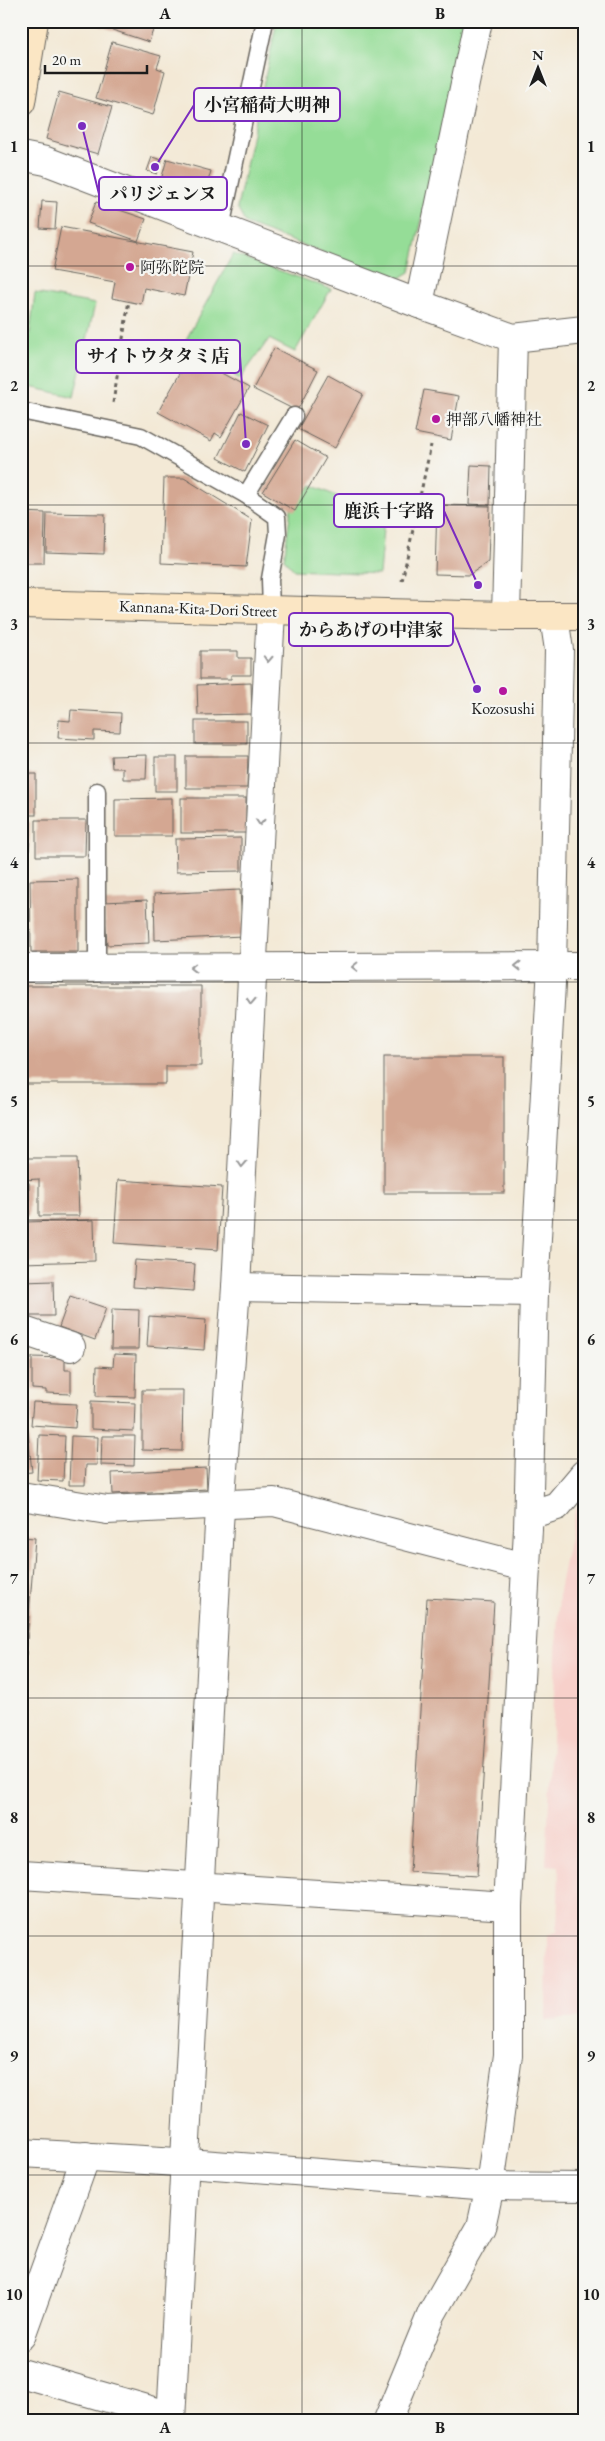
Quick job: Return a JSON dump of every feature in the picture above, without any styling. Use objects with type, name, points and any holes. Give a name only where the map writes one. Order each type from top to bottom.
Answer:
[{"type":"street","points":[[419,304],[478,21]]},
{"type":"street","points":[[21,102],[29,31]]},
{"type":"street","points":[[21,156],[46,161],[419,304],[513,338],[584,330]]},
{"type":"street","points":[[506,616],[513,338]]},
{"type":"street","name":"Kannana-Kita-Dori Street","points":[[21,604],[506,616],[584,616]]},
{"type":"street","points":[[21,2373],[171,2418],[220,1505],[236,1287],[237,1135],[252,968],[270,610]]},
{"type":"street","points":[[388,2420],[432,2313],[481,2227],[490,2186],[508,2055],[508,1906],[528,1515],[534,1292],[552,966],[559,650],[554,617]]},
{"type":"street","points":[[21,968],[584,966]]},
{"type":"street","points":[[236,1287],[534,1292]]},
{"type":"street","points":[[21,1330],[71,1347]]},
{"type":"street","points":[[528,1515],[557,1506],[584,1474]]},
{"type":"street","points":[[21,1496],[107,1510],[274,1502],[525,1567]]},
{"type":"street","points":[[21,1875],[508,1906]]},
{"type":"street","points":[[21,2336],[86,2156]]},
{"type":"street","points":[[23,2158],[86,2156],[490,2186],[584,2187]]},
{"type":"lane","points":[[221,228],[265,21]]},
{"type":"lane","points":[[21,411],[141,436],[246,495],[277,517],[278,534],[270,579],[270,610]]},
{"type":"lane","points":[[246,495],[294,416]]},
{"type":"lane","points":[[96,968],[98,791]]},
{"type":"path","points":[[109,428],[130,300]]},
{"type":"path","points":[[402,582],[431,445]]},
{"type":"shaded area","points":[[584,1501],[584,2018],[546,2020],[547,1935],[557,1932],[559,1866],[546,1865],[559,1591],[575,1511]]},
{"type":"green space","points":[[277,21],[467,21],[410,272],[397,280],[246,224],[237,208]]},
{"type":"green space","points":[[233,254],[331,289],[295,352],[269,339],[240,379],[183,345]]},
{"type":"green space","points":[[35,293],[95,304],[74,397],[30,387],[24,379]]},
{"type":"green space","points":[[312,485],[384,518],[379,574],[294,570],[284,559],[291,508]]},
{"type":"building","points":[[85,21],[156,21],[149,42]]},
{"type":"building","points":[[112,42],[161,56],[157,68],[165,71],[153,115],[96,98]]},
{"type":"building","points":[[59,92],[112,107],[98,154],[46,139]]},
{"type":"building","points":[[152,157],[162,160],[157,174],[147,171]]},
{"type":"building","points":[[167,159],[211,171],[203,199],[159,187]]},
{"type":"building","points":[[42,201],[57,202],[55,229],[40,228]]},
{"type":"building","points":[[96,202],[146,219],[138,241],[88,223]]},
{"type":"building","points":[[61,227],[193,252],[184,296],[144,288],[141,304],[112,298],[115,282],[52,271]]},
{"type":"building","points":[[274,348],[318,370],[297,411],[253,389]]},
{"type":"building","points":[[190,356],[249,388],[221,437],[215,433],[211,441],[158,412]]},
{"type":"building","points":[[328,375],[363,394],[335,448],[298,429]]},
{"type":"building","points":[[424,390],[459,396],[451,440],[415,433]]},
{"type":"building","points":[[241,412],[268,425],[245,472],[218,458]]},
{"type":"building","points":[[295,440],[326,458],[295,511],[263,492]]},
{"type":"building","points":[[471,465],[491,466],[490,505],[469,504]]},
{"type":"building","points":[[164,478],[184,478],[252,520],[246,567],[161,563]]},
{"type":"building","points":[[437,505],[490,506],[488,562],[469,575],[435,574]]},
{"type":"building","points":[[21,512],[45,513],[44,563],[21,563]]},
{"type":"building","points":[[47,513],[105,514],[104,554],[46,552]]},
{"type":"building","points":[[200,651],[238,651],[238,658],[251,658],[251,675],[231,675],[231,679],[200,679]]},
{"type":"building","points":[[251,683],[252,714],[198,715],[197,685]]},
{"type":"building","points":[[71,710],[121,713],[120,732],[94,731],[94,740],[58,738],[59,720],[70,721]]},
{"type":"building","points":[[195,721],[247,721],[247,744],[195,744]]},
{"type":"building","points":[[147,755],[146,779],[123,779],[123,768],[112,768],[111,756]]},
{"type":"building","points":[[186,756],[248,756],[247,788],[186,788]]},
{"type":"building","points":[[155,757],[177,757],[177,791],[155,791]]},
{"type":"building","points":[[21,774],[36,774],[36,815],[21,815]]},
{"type":"building","points":[[172,798],[172,836],[115,836],[115,799]]},
{"type":"building","points":[[181,798],[246,798],[246,833],[181,833]]},
{"type":"building","points":[[36,820],[86,820],[85,856],[36,856]]},
{"type":"building","points":[[21,822],[30,822],[29,852],[21,852]]},
{"type":"building","points":[[241,838],[241,871],[176,872],[175,839]]},
{"type":"building","points":[[78,879],[78,952],[31,952],[30,880]]},
{"type":"building","points":[[240,890],[243,936],[155,940],[154,894]]},
{"type":"building","points":[[147,900],[149,943],[107,945],[104,902]]},
{"type":"building","points":[[21,986],[201,986],[201,1066],[166,1066],[166,1084],[21,1084]]},
{"type":"building","points":[[384,1057],[504,1057],[504,1193],[384,1193]]},
{"type":"building","points":[[21,1158],[77,1158],[79,1216],[39,1216],[39,1179],[21,1180]]},
{"type":"building","points":[[118,1180],[222,1187],[218,1250],[114,1243]]},
{"type":"building","points":[[21,1183],[29,1183],[29,1216],[21,1216]]},
{"type":"building","points":[[94,1220],[95,1261],[21,1263],[21,1222]]},
{"type":"building","points":[[135,1260],[195,1264],[193,1291],[133,1287]]},
{"type":"building","points":[[53,1281],[54,1316],[24,1316],[23,1282]]},
{"type":"building","points":[[70,1296],[106,1308],[95,1340],[59,1327]]},
{"type":"building","points":[[112,1309],[139,1310],[138,1349],[111,1349]]},
{"type":"building","points":[[149,1316],[206,1320],[204,1350],[147,1346]]},
{"type":"building","points":[[21,1348],[23,1348],[23,1387],[21,1387]]},
{"type":"building","points":[[114,1354],[136,1355],[135,1397],[96,1396],[97,1366],[113,1367]]},
{"type":"building","points":[[32,1357],[65,1358],[65,1370],[71,1370],[71,1394],[46,1393],[46,1390],[32,1389]]},
{"type":"building","points":[[142,1390],[183,1390],[182,1451],[142,1450]]},
{"type":"building","points":[[21,1393],[26,1393],[24,1417],[21,1417]]},
{"type":"building","points":[[91,1401],[135,1403],[134,1431],[91,1429]]},
{"type":"building","points":[[33,1402],[77,1404],[75,1428],[31,1425]]},
{"type":"building","points":[[21,1424],[27,1424],[32,1472],[21,1473]]},
{"type":"building","points":[[39,1435],[65,1436],[63,1481],[37,1480]]},
{"type":"building","points":[[71,1436],[98,1437],[97,1465],[86,1465],[85,1485],[69,1485]]},
{"type":"building","points":[[102,1436],[135,1436],[134,1466],[101,1465]]},
{"type":"building","points":[[206,1468],[207,1489],[113,1494],[112,1473]]},
{"type":"building","points":[[21,1537],[35,1538],[26,1656],[21,1656]]},
{"type":"building","points":[[427,1598],[494,1602],[477,1876],[410,1872]]},
{"type":"place","name":"パリジェンヌ","points":[[82,126]]},
{"type":"place","name":"小宮稲荷大明神","points":[[155,167]]},
{"type":"place","name":"阿弥陀院","points":[[130,267]]},
{"type":"place","name":"押部八幡神社","points":[[436,419]]},
{"type":"place","name":"サイトウタタミ店","points":[[246,444]]},
{"type":"place","name":"鹿浜十字路","points":[[478,585]]},
{"type":"place","name":"からあげの中津家","points":[[477,689]]},
{"type":"place","name":"Kozosushi","points":[[503,691]]}]
